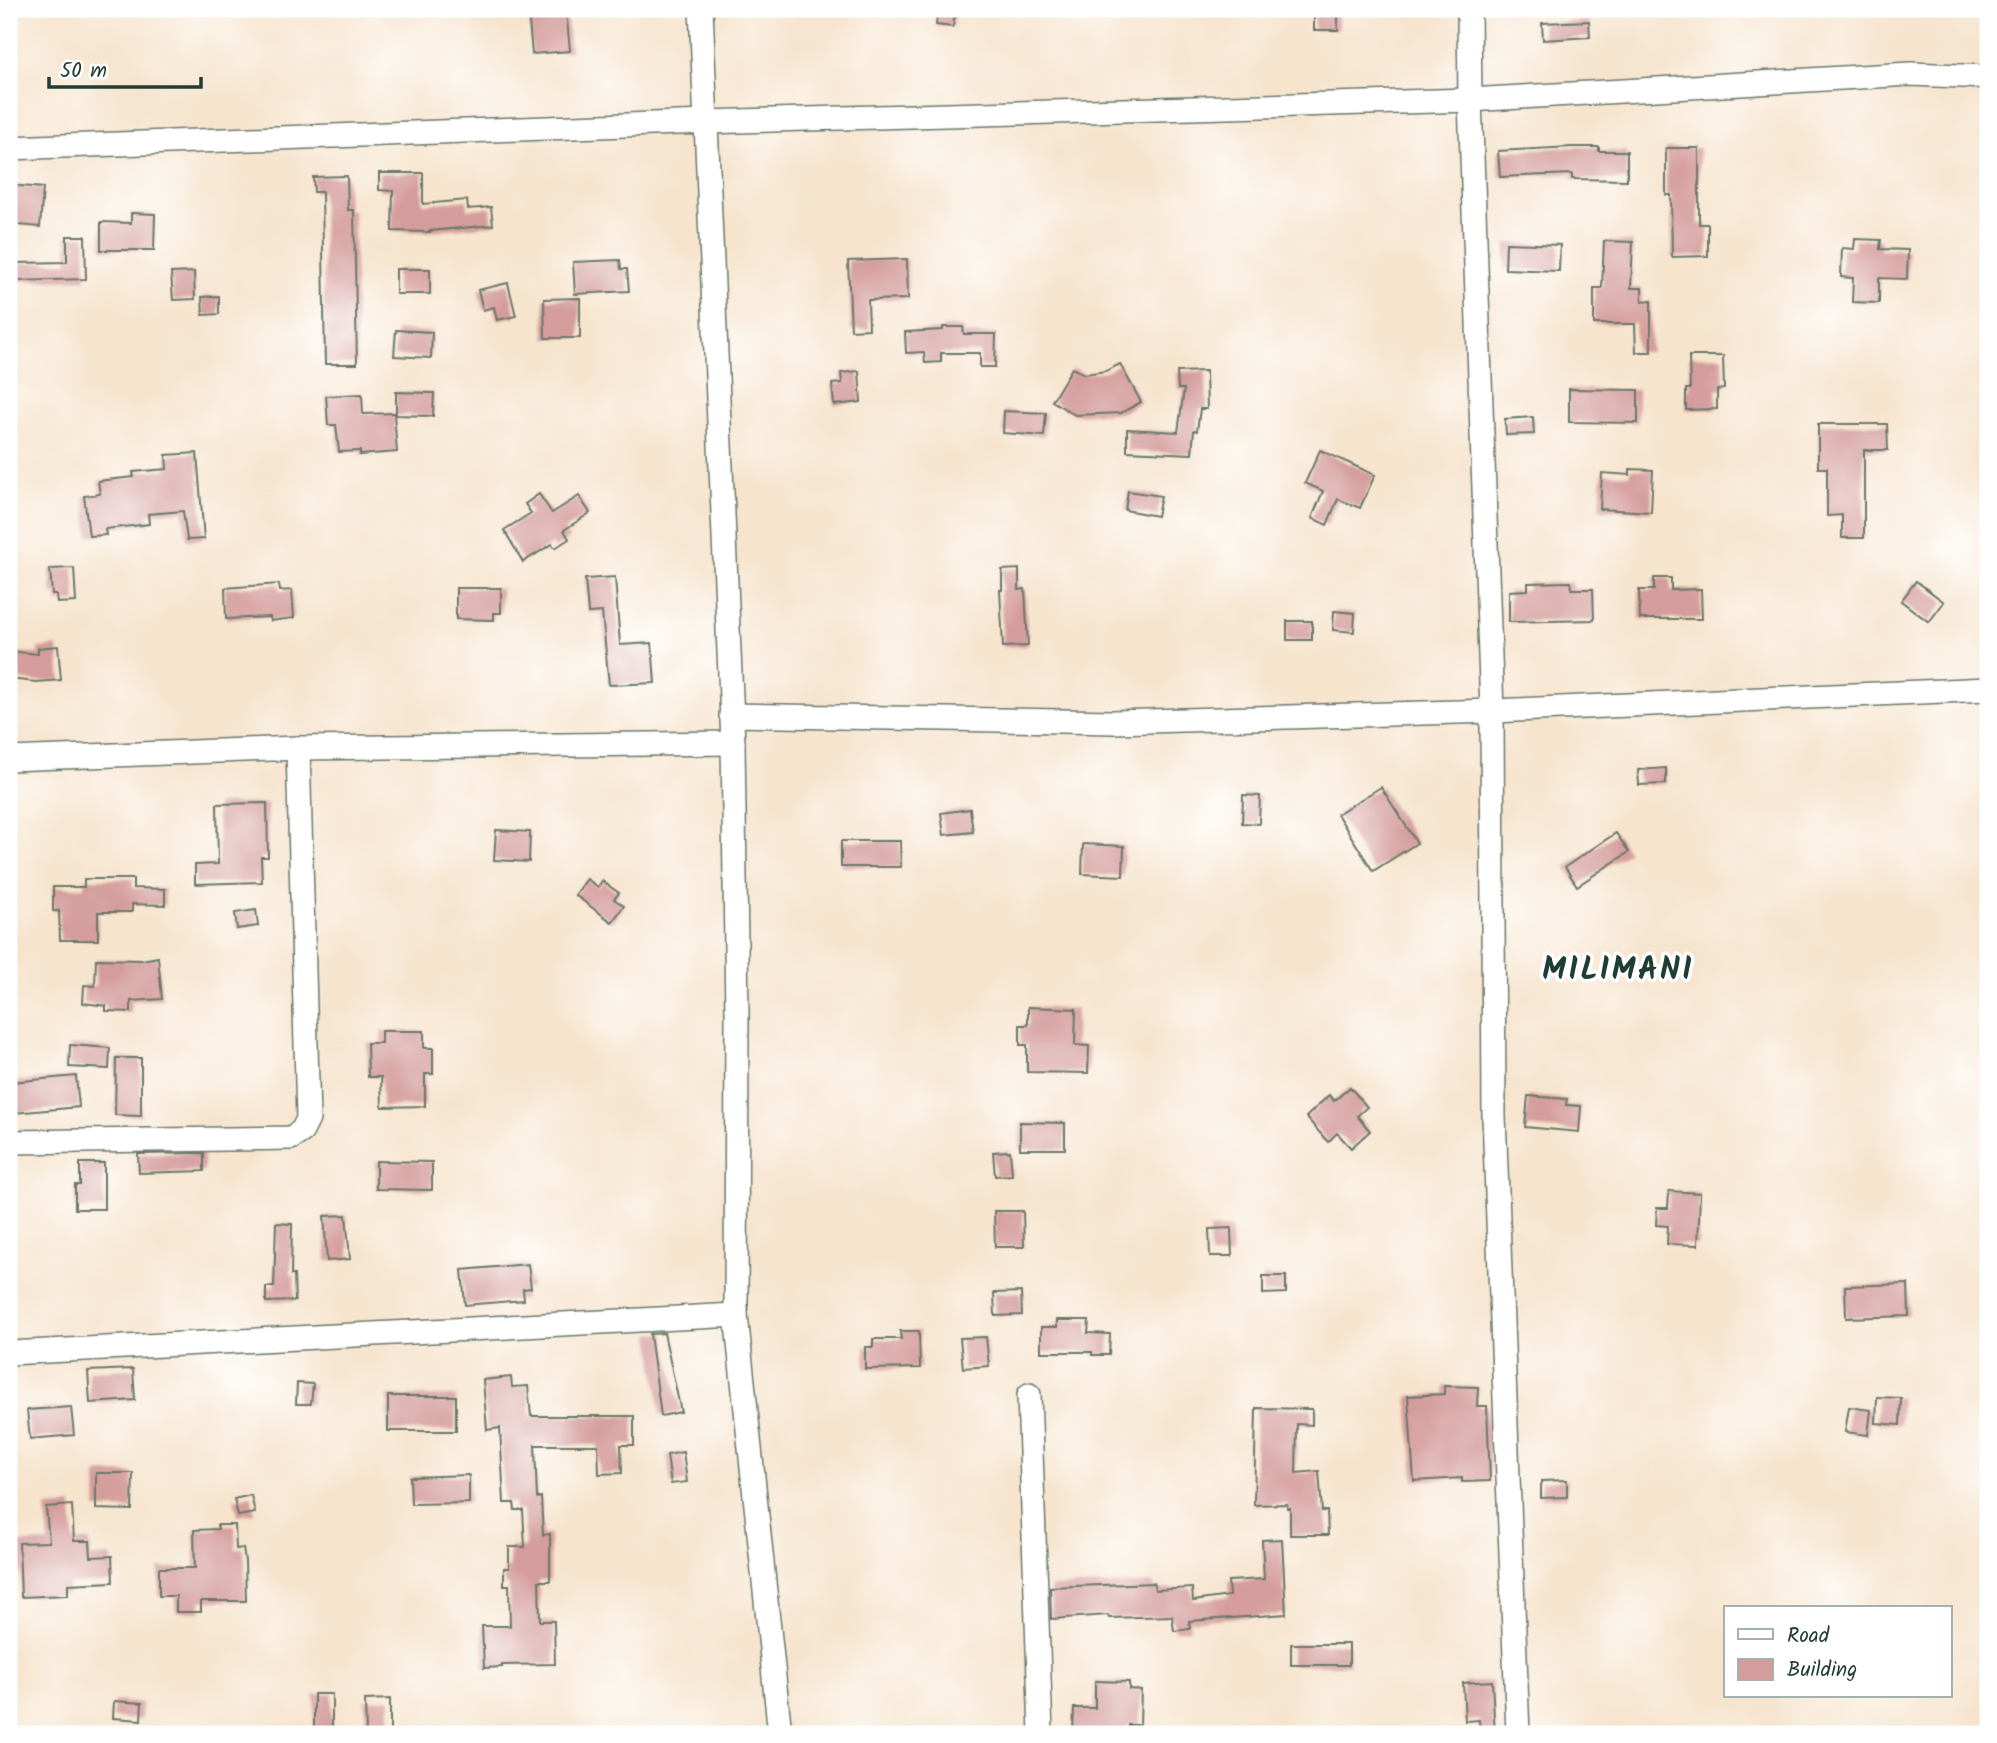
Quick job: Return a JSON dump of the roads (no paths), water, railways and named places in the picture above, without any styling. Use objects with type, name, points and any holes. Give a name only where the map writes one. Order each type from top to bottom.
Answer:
[{"type":"street","points":[[701,9],[733,743],[737,1014],[736,1315],[780,1734]]},
{"type":"street","points":[[1469,9],[1492,711],[1494,1116],[1518,1734]]},
{"type":"street","points":[[9,148],[706,122],[1470,100],[1910,74],[1988,77]]},
{"type":"street","points":[[732,715],[1113,722],[1492,711],[1988,689]]},
{"type":"street","points":[[9,759],[298,748],[733,743]]},
{"type":"street","points":[[9,1142],[291,1138],[302,1131],[308,1119],[298,748]]},
{"type":"street","points":[[9,1353],[736,1315]]},
{"type":"street","points":[[1029,1395],[1041,1734]]},
{"type":"district","name":"MILIMANI","points":[[1618,968]]}]
